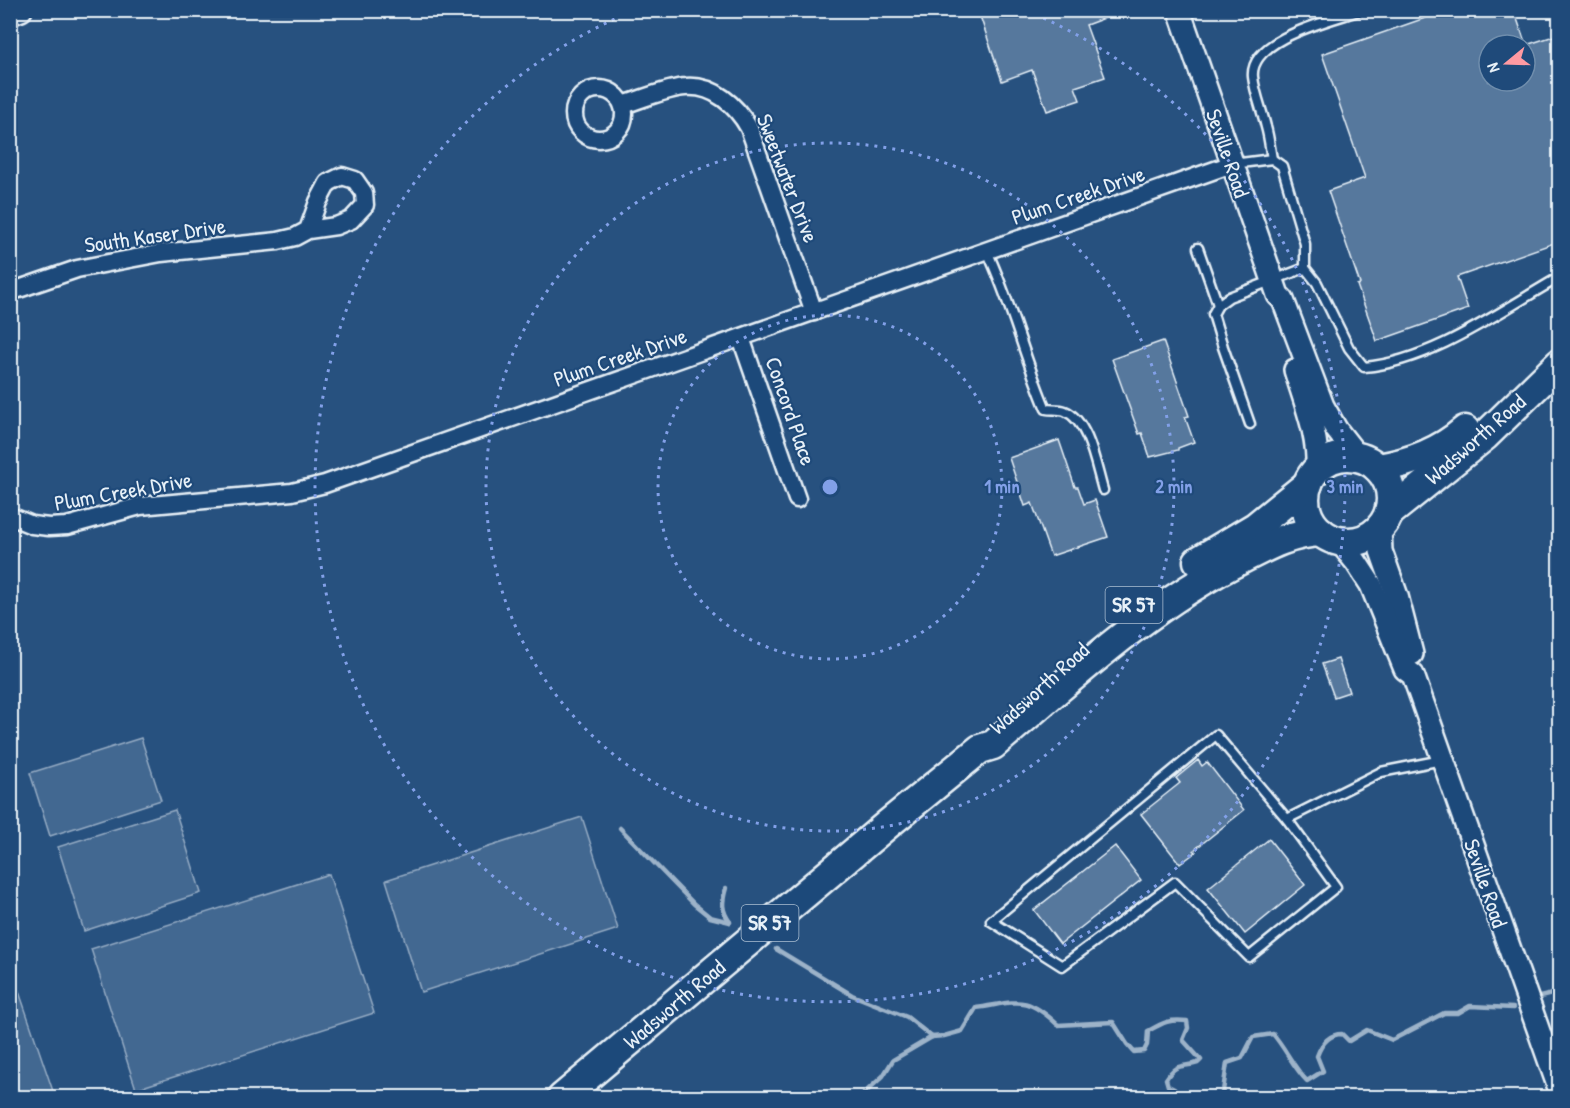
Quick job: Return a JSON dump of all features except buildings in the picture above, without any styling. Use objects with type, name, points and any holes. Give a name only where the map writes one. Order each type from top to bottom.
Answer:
[{"type":"highway","name":"Wadsworth Road","points":[[980,749],[984,738],[1117,618],[1168,580],[1255,527],[1331,459],[1349,456],[1368,462],[1414,460],[1447,444],[1560,344]]},
{"type":"highway","name":"Wadsworth Road","points":[[561,1098],[888,824],[980,749],[993,746],[1114,642],[1178,596],[1230,565],[1276,542],[1298,534],[1330,536],[1347,542],[1365,538],[1485,436],[1560,363]]},
{"type":"highway","points":[[1368,462],[1389,484],[1391,504],[1384,520]]},
{"type":"highway","points":[[1312,477],[1306,497],[1307,510],[1312,522],[1330,536]]},
{"type":"street","points":[[10,14],[21,10]]},
{"type":"street","name":"Seville Road","points":[[1185,12],[1232,165],[1275,288],[1276,304],[1316,440],[1312,477]]},
{"type":"street","name":"Sweetwater Drive","points":[[622,105],[685,86],[700,88],[716,94],[740,113],[749,128],[814,312]]},
{"type":"street","name":"Plum Creek Drive","points":[[10,516],[32,525],[67,526],[140,506],[292,492],[314,487],[1232,165]]},
{"type":"street","name":"South Kaser Drive","points":[[10,292],[77,269],[161,253],[278,242],[308,230]]},
{"type":"street","name":"Seville Road","points":[[1275,288],[1284,300],[1323,406],[1336,429],[1368,462]]},
{"type":"street","name":"Concord Place","points":[[741,338],[797,499]]},
{"type":"street","name":"Seville Road","points":[[1384,520],[1381,551],[1397,596],[1414,665],[1413,675],[1560,1091]]},
{"type":"street","name":"Seville Road","points":[[1330,536],[1356,562],[1371,585],[1405,669],[1413,675]]},
{"type":"lane","points":[[1272,159],[1267,128],[1252,74],[1260,55],[1275,42],[1361,10]]},
{"type":"lane","points":[[1232,165],[1272,159],[1282,166],[1305,244],[1305,268],[1317,283],[1349,348],[1364,367],[1384,365],[1434,350],[1560,277]]},
{"type":"lane","points":[[1198,248],[1218,305]]},
{"type":"lane","points":[[987,251],[999,277],[1046,409],[1064,410],[1080,423],[1090,446],[1103,490]]},
{"type":"lane","points":[[1250,424],[1213,314],[1218,305],[1229,297],[1275,288],[1305,268]]},
{"type":"lane","points":[[1216,735],[1287,819],[1336,887],[1249,957],[1175,882],[1062,966],[991,921],[1216,735]]},
{"type":"lane","points":[[1287,819],[1381,772],[1443,760]]},
{"type":"shaded area","points":[[141,738],[161,800],[50,836],[30,773]]},
{"type":"shaded area","points":[[175,810],[201,893],[84,931],[58,847]]},
{"type":"shaded area","points":[[582,817],[618,929],[421,992],[386,880]]},
{"type":"shaded area","points":[[329,874],[374,1013],[136,1089],[91,949]]},
{"type":"shaded area","points":[[14,977],[55,1097],[11,1097],[10,979]]},
{"type":"waterway","points":[[620,828],[694,904],[710,917],[730,922]]},
{"type":"waterway","points":[[726,888],[723,906],[730,922]]},
{"type":"waterway","points":[[776,949],[852,995],[907,1017],[932,1037]]},
{"type":"waterway","points":[[1540,997],[1560,992]]},
{"type":"waterway","points":[[859,1098],[883,1076],[893,1060],[932,1037],[962,1031],[976,1008],[1012,1003],[1029,1004],[1058,1025],[1113,1022],[1134,1052],[1144,1051],[1148,1031],[1158,1025],[1176,1020],[1187,1021],[1188,1028],[1183,1040],[1201,1060],[1198,1063],[1176,1068],[1166,1079],[1168,1086],[1174,1089],[1181,1098]]},
{"type":"waterway","points":[[1218,1098],[1223,1091],[1227,1063],[1242,1058],[1253,1037],[1273,1034],[1307,1081],[1323,1071],[1317,1056],[1323,1044],[1337,1034],[1342,1034],[1349,1041],[1367,1030],[1392,1040],[1444,1013],[1458,1013],[1470,1006],[1513,1008]]}]
